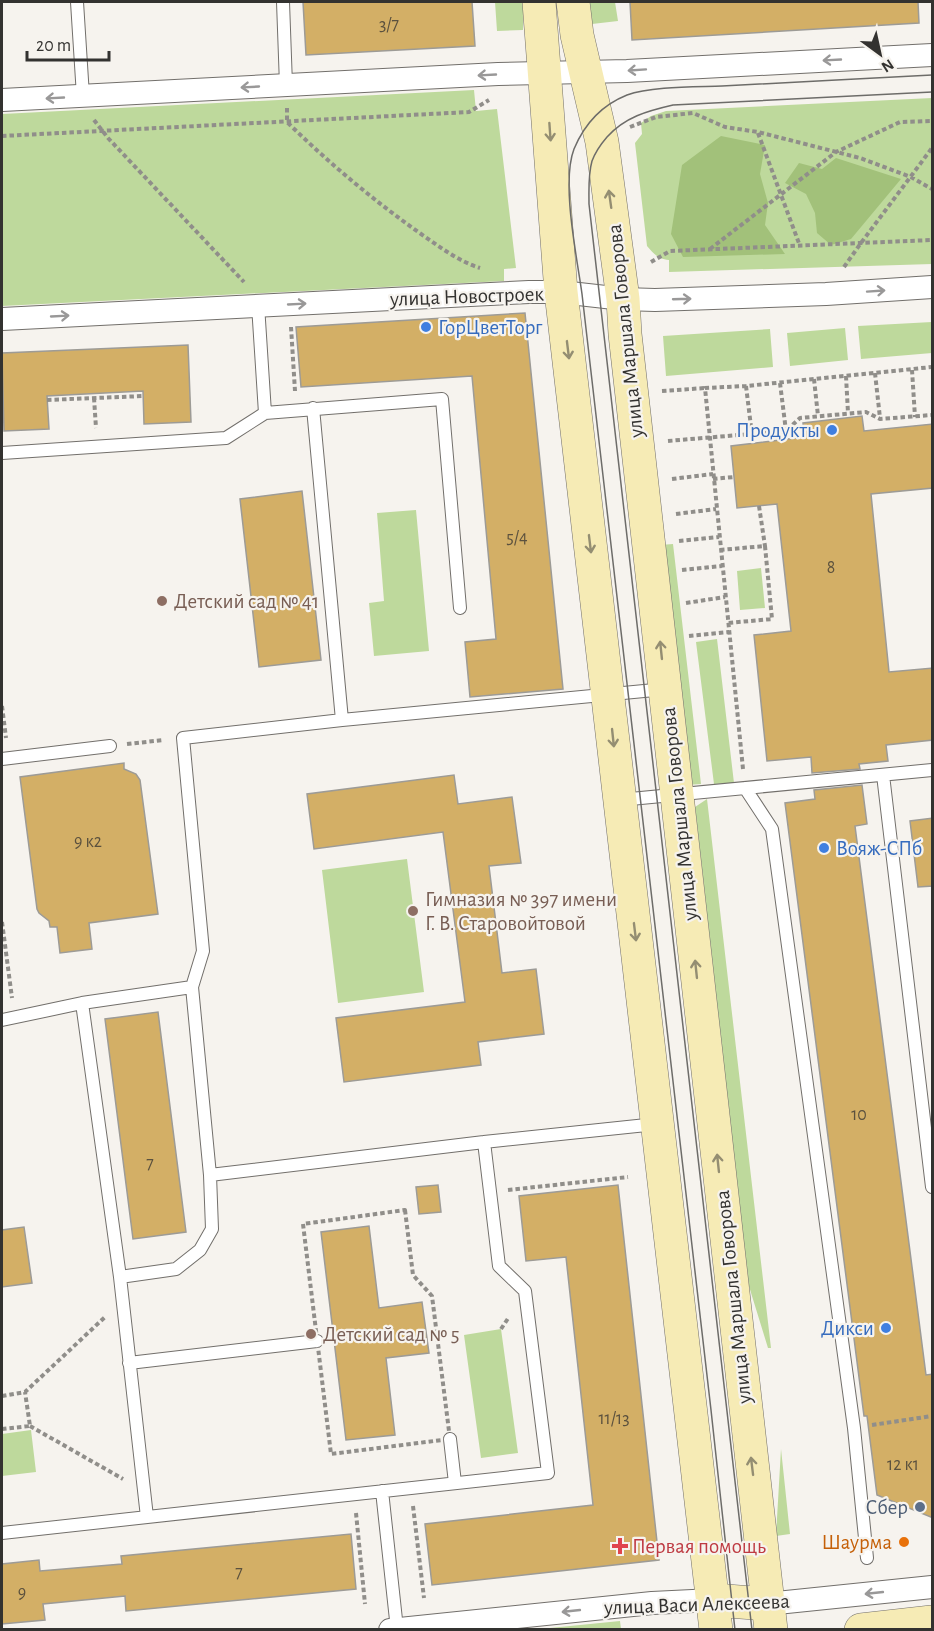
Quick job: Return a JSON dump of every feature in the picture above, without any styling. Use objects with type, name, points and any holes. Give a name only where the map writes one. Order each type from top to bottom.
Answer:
[{"type":"main road","points":[[539,2],[561,292],[714,1615]]},
{"type":"main road","name":"улица Маршала Говорова","points":[[573,2],[577,35],[603,142],[623,298],[625,334],[769,1617]]},
{"type":"main road","name":"улица Васи Алексеева","points":[[714,1615],[769,1617]]},
{"type":"main road","points":[[861,1629],[933,1622]]},
{"type":"street","points":[[2,100],[87,106],[498,74],[545,74],[933,55]]},
{"type":"street","name":"улица Новостроек","points":[[2,319],[529,292],[561,292],[655,300],[826,294],[933,286]]},
{"type":"street","name":"улица Васи Алексеева","points":[[769,1617],[933,1587]]},
{"type":"street","name":"улица Васи Алексеева","points":[[390,1629],[640,1604],[714,1615]]},
{"type":"lane","points":[[77,2],[87,106]]},
{"type":"lane","points":[[283,2],[287,92]]},
{"type":"lane","points":[[258,305],[265,413]]},
{"type":"lane","points":[[2,453],[226,438],[265,413],[441,399],[460,608]]},
{"type":"lane","points":[[313,408],[342,720]]},
{"type":"lane","points":[[120,1277],[176,1269],[200,1250],[212,1229],[210,1175],[192,987],[203,951],[183,738],[342,720],[665,689]]},
{"type":"lane","points":[[2,759],[110,746]]},
{"type":"lane","points":[[620,800],[933,770]]},
{"type":"lane","points":[[883,775],[933,1188]]},
{"type":"lane","points":[[745,788],[772,829],[854,1428],[867,1558]]},
{"type":"lane","points":[[2,1020],[82,1002],[192,987]]},
{"type":"lane","points":[[82,1002],[120,1277],[147,1517]]},
{"type":"lane","points":[[210,1175],[657,1124]]},
{"type":"lane","points":[[2,1533],[548,1473],[525,1291],[499,1266],[484,1142]]},
{"type":"lane","points":[[129,1363],[317,1341]]},
{"type":"lane","points":[[450,1439],[455,1483]]},
{"type":"lane","points":[[382,1491],[397,1629]]},
{"type":"path","points":[[287,92],[287,122],[318,152],[391,213],[452,256],[485,270]]},
{"type":"path","points":[[2,136],[469,112],[489,100]]},
{"type":"path","points":[[87,106],[104,132],[244,283]]},
{"type":"path","points":[[630,127],[656,117],[693,114],[725,127],[758,132],[861,158],[911,177],[933,189]]},
{"type":"path","points":[[709,250],[836,152],[900,122],[933,121]]},
{"type":"path","points":[[758,132],[800,246]]},
{"type":"path","points":[[826,294],[861,243],[933,148]]},
{"type":"path","points":[[651,262],[670,251],[933,240]]},
{"type":"path","points":[[290,320],[297,410]]},
{"type":"path","points":[[662,391],[746,386],[933,368]]},
{"type":"path","points":[[912,370],[915,417]]},
{"type":"path","points":[[875,373],[880,419]]},
{"type":"path","points":[[846,376],[848,413]]},
{"type":"path","points":[[814,379],[818,416]]},
{"type":"path","points":[[780,382],[786,431]]},
{"type":"path","points":[[746,386],[753,443]]},
{"type":"path","points":[[705,388],[745,788]]},
{"type":"path","points":[[47,400],[125,394],[143,396]]},
{"type":"path","points":[[94,398],[96,446]]},
{"type":"path","points":[[668,441],[786,431],[800,418],[848,413],[866,412],[880,419],[933,415]]},
{"type":"path","points":[[672,479],[734,477]]},
{"type":"path","points":[[728,623],[772,619],[759,506]]},
{"type":"path","points":[[676,513],[716,509]]},
{"type":"path","points":[[679,541],[719,537]]},
{"type":"path","points":[[720,550],[765,546]]},
{"type":"path","points":[[682,570],[722,566]]},
{"type":"path","points":[[686,603],[725,597]]},
{"type":"path","points":[[689,636],[729,632]]},
{"type":"path","points":[[2,706],[6,741]]},
{"type":"path","points":[[110,746],[183,738]]},
{"type":"path","points":[[2,922],[15,1017]]},
{"type":"path","points":[[489,1192],[628,1177]]},
{"type":"path","points":[[405,1210],[413,1275],[432,1296],[450,1439],[330,1454],[303,1224],[405,1210]]},
{"type":"path","points":[[2,1396],[25,1392],[108,1315]]},
{"type":"path","points":[[2,1390],[9,1395]]},
{"type":"path","points":[[25,1392],[30,1426]]},
{"type":"path","points":[[854,1428],[933,1416]]},
{"type":"path","points":[[2,1429],[30,1426],[129,1483]]},
{"type":"path","points":[[411,1488],[424,1598]]},
{"type":"path","points":[[354,1494],[365,1604]]},
{"type":"green space","points":[[495,2],[524,2],[523,30],[497,31]]},
{"type":"green space","points":[[589,2],[615,2],[618,21],[592,24]]},
{"type":"green space","points":[[474,90],[476,111],[497,109],[516,268],[504,269],[504,281],[2,306],[2,114]]},
{"type":"green space","points":[[932,98],[932,264],[669,272],[669,260],[656,256],[647,246],[635,143],[642,134],[641,123],[651,116],[666,111]]},
{"type":"green space","points":[[721,136],[765,145],[760,174],[768,203],[765,225],[785,254],[683,257],[671,234],[682,165]]},
{"type":"green space","points":[[836,158],[901,179],[851,239],[831,245],[817,233],[815,213],[806,194],[785,183],[799,163],[822,169]]},
{"type":"green space","points":[[932,322],[932,353],[861,359],[858,326]]},
{"type":"green space","points":[[845,328],[848,360],[790,366],[787,333]]},
{"type":"green space","points":[[770,329],[773,367],[666,376],[663,336]]},
{"type":"green space","points":[[416,510],[429,651],[374,656],[369,603],[384,601],[377,513]]},
{"type":"green space","points":[[673,544],[701,784],[687,785],[660,545]]},
{"type":"green space","points":[[761,568],[765,608],[740,610],[737,571]]},
{"type":"green space","points":[[717,639],[734,783],[714,784],[696,642]]},
{"type":"green space","points":[[707,799],[771,1348],[768,1348],[748,1283],[695,807]]},
{"type":"green space","points":[[407,859],[424,992],[338,1003],[322,870]]},
{"type":"green space","points":[[501,1329],[518,1453],[481,1458],[464,1335]]},
{"type":"green space","points":[[31,1430],[36,1472],[2,1476],[2,1434]]},
{"type":"green space","points":[[781,1449],[790,1534],[776,1536]]},
{"type":"green space","points":[[620,1621],[621,1629],[540,1629]]},
{"type":"building","points":[[303,2],[472,2],[475,46],[306,55]]},
{"type":"building","points":[[630,2],[918,2],[919,23],[632,40]]},
{"type":"building","points":[[525,313],[563,689],[470,697],[465,642],[496,639],[472,376],[301,387],[296,327]]},
{"type":"building","points":[[188,345],[191,422],[144,424],[143,391],[47,396],[49,429],[4,431],[2,353]]},
{"type":"building","points":[[862,416],[864,431],[933,424],[933,488],[871,494],[889,672],[933,668],[933,740],[886,745],[888,761],[859,764],[860,769],[812,773],[811,757],[767,761],[754,635],[791,631],[777,504],[737,508],[731,446],[804,437],[803,423]]},
{"type":"building","points":[[302,491],[321,660],[259,667],[240,499]]},
{"type":"building","points":[[124,763],[124,769],[136,774],[140,780],[158,914],[89,923],[92,949],[60,953],[57,927],[50,927],[49,921],[37,909],[20,777]]},
{"type":"building","points":[[454,775],[458,804],[512,797],[521,863],[489,866],[502,973],[536,969],[544,1034],[478,1042],[481,1065],[344,1082],[336,1018],[465,1002],[443,832],[314,849],[307,794]]},
{"type":"building","points":[[862,785],[867,824],[855,826],[926,1375],[933,1374],[933,1518],[877,1495],[867,1416],[864,1416],[785,803],[815,799],[814,790]]},
{"type":"building","points":[[933,818],[933,886],[918,887],[910,821]]},
{"type":"building","points":[[158,1012],[186,1232],[133,1239],[105,1019]]},
{"type":"building","points":[[438,1185],[441,1212],[419,1214],[416,1187]]},
{"type":"building","points":[[618,1185],[659,1560],[432,1585],[425,1524],[593,1505],[566,1257],[526,1261],[519,1196]]},
{"type":"building","points":[[369,1226],[379,1308],[422,1302],[429,1353],[386,1358],[395,1435],[346,1440],[321,1232]]},
{"type":"building","points":[[24,1227],[32,1283],[2,1287],[2,1230]]},
{"type":"building","points":[[351,1534],[356,1589],[126,1611],[125,1596],[43,1604],[45,1620],[2,1624],[2,1564],[39,1560],[40,1571],[122,1564],[121,1556]]},
{"type":"tram line","points":[[735,1630],[582,294],[571,220],[570,163],[578,140],[595,117],[618,99],[637,92],[674,88],[932,75]]},
{"type":"tram line","points":[[752,1630],[589,204],[590,172],[596,152],[621,124],[637,116],[673,105],[932,92]]},
{"type":"place","name":"ГорЦветТорг","points":[[426,327]]},
{"type":"place","name":"Продукты","points":[[832,430]]},
{"type":"place","name":"Детский сад № 41","points":[[162,601]]},
{"type":"place","name":"Вояж-СПб","points":[[824,848]]},
{"type":"place","name":"Гимназия № 397 имени Г. В. Старовойтовой","points":[[413,911]]},
{"type":"place","name":"Дикси","points":[[886,1328]]},
{"type":"place","name":"Детский сад № 5","points":[[311,1334]]},
{"type":"place","name":"Сбер","points":[[920,1507]]},
{"type":"place","name":"Шаурма","points":[[904,1542]]},
{"type":"place","name":"Первая помощь","points":[[620,1546]]}]
